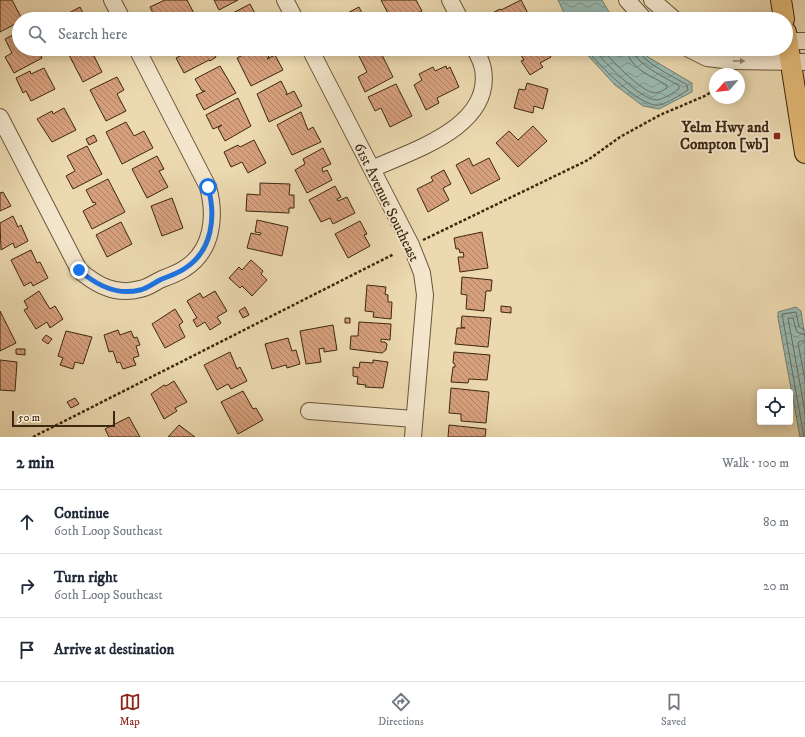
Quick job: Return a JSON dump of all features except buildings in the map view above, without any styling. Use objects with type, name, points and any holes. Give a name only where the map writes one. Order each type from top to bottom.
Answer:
[{"type":"main road","points":[[781,0],[783,12]]},
{"type":"main road","points":[[793,46],[798,62],[805,153]]},
{"type":"street","points":[[112,0],[118,12]]},
{"type":"street","points":[[285,0],[291,12]]},
{"type":"street","points":[[450,0],[456,12]]},
{"type":"street","points":[[627,0],[638,12]]},
{"type":"street","points":[[652,0],[666,12]]},
{"type":"street","points":[[0,117],[79,270],[90,280],[104,288],[122,291],[140,290],[185,268],[197,258],[207,243],[212,229],[210,195],[208,187],[141,56]]},
{"type":"street","name":"61st Avenue Southeast","points":[[314,56],[411,245],[422,273],[425,295],[413,437]]},
{"type":"street","points":[[372,169],[447,134],[478,106],[483,84],[483,68],[478,56]]},
{"type":"street","points":[[703,56],[707,58],[732,61],[798,62]]},
{"type":"street","points":[[309,411],[414,419]]},
{"type":"path","points":[[422,240],[588,160],[620,137],[660,115],[709,92]]},
{"type":"path","points":[[33,437],[394,254]]},
{"type":"water","points":[[558,0],[602,0],[609,12],[564,12]]},
{"type":"water","points":[[588,56],[647,56],[692,83],[692,92],[659,109],[643,106],[615,85]]},
{"type":"water","points":[[796,307],[801,311],[805,338],[805,437],[800,437],[793,399],[793,389],[791,389],[778,312]]},
{"type":"place","name":"Yelm Hwy and Compton [wb]","points":[[777,136]]},
{"type":"route","points":[[79,270],[90,280],[104,288],[122,291],[140,290],[185,268],[197,258],[207,243],[212,229],[212,205],[208,187]]}]
